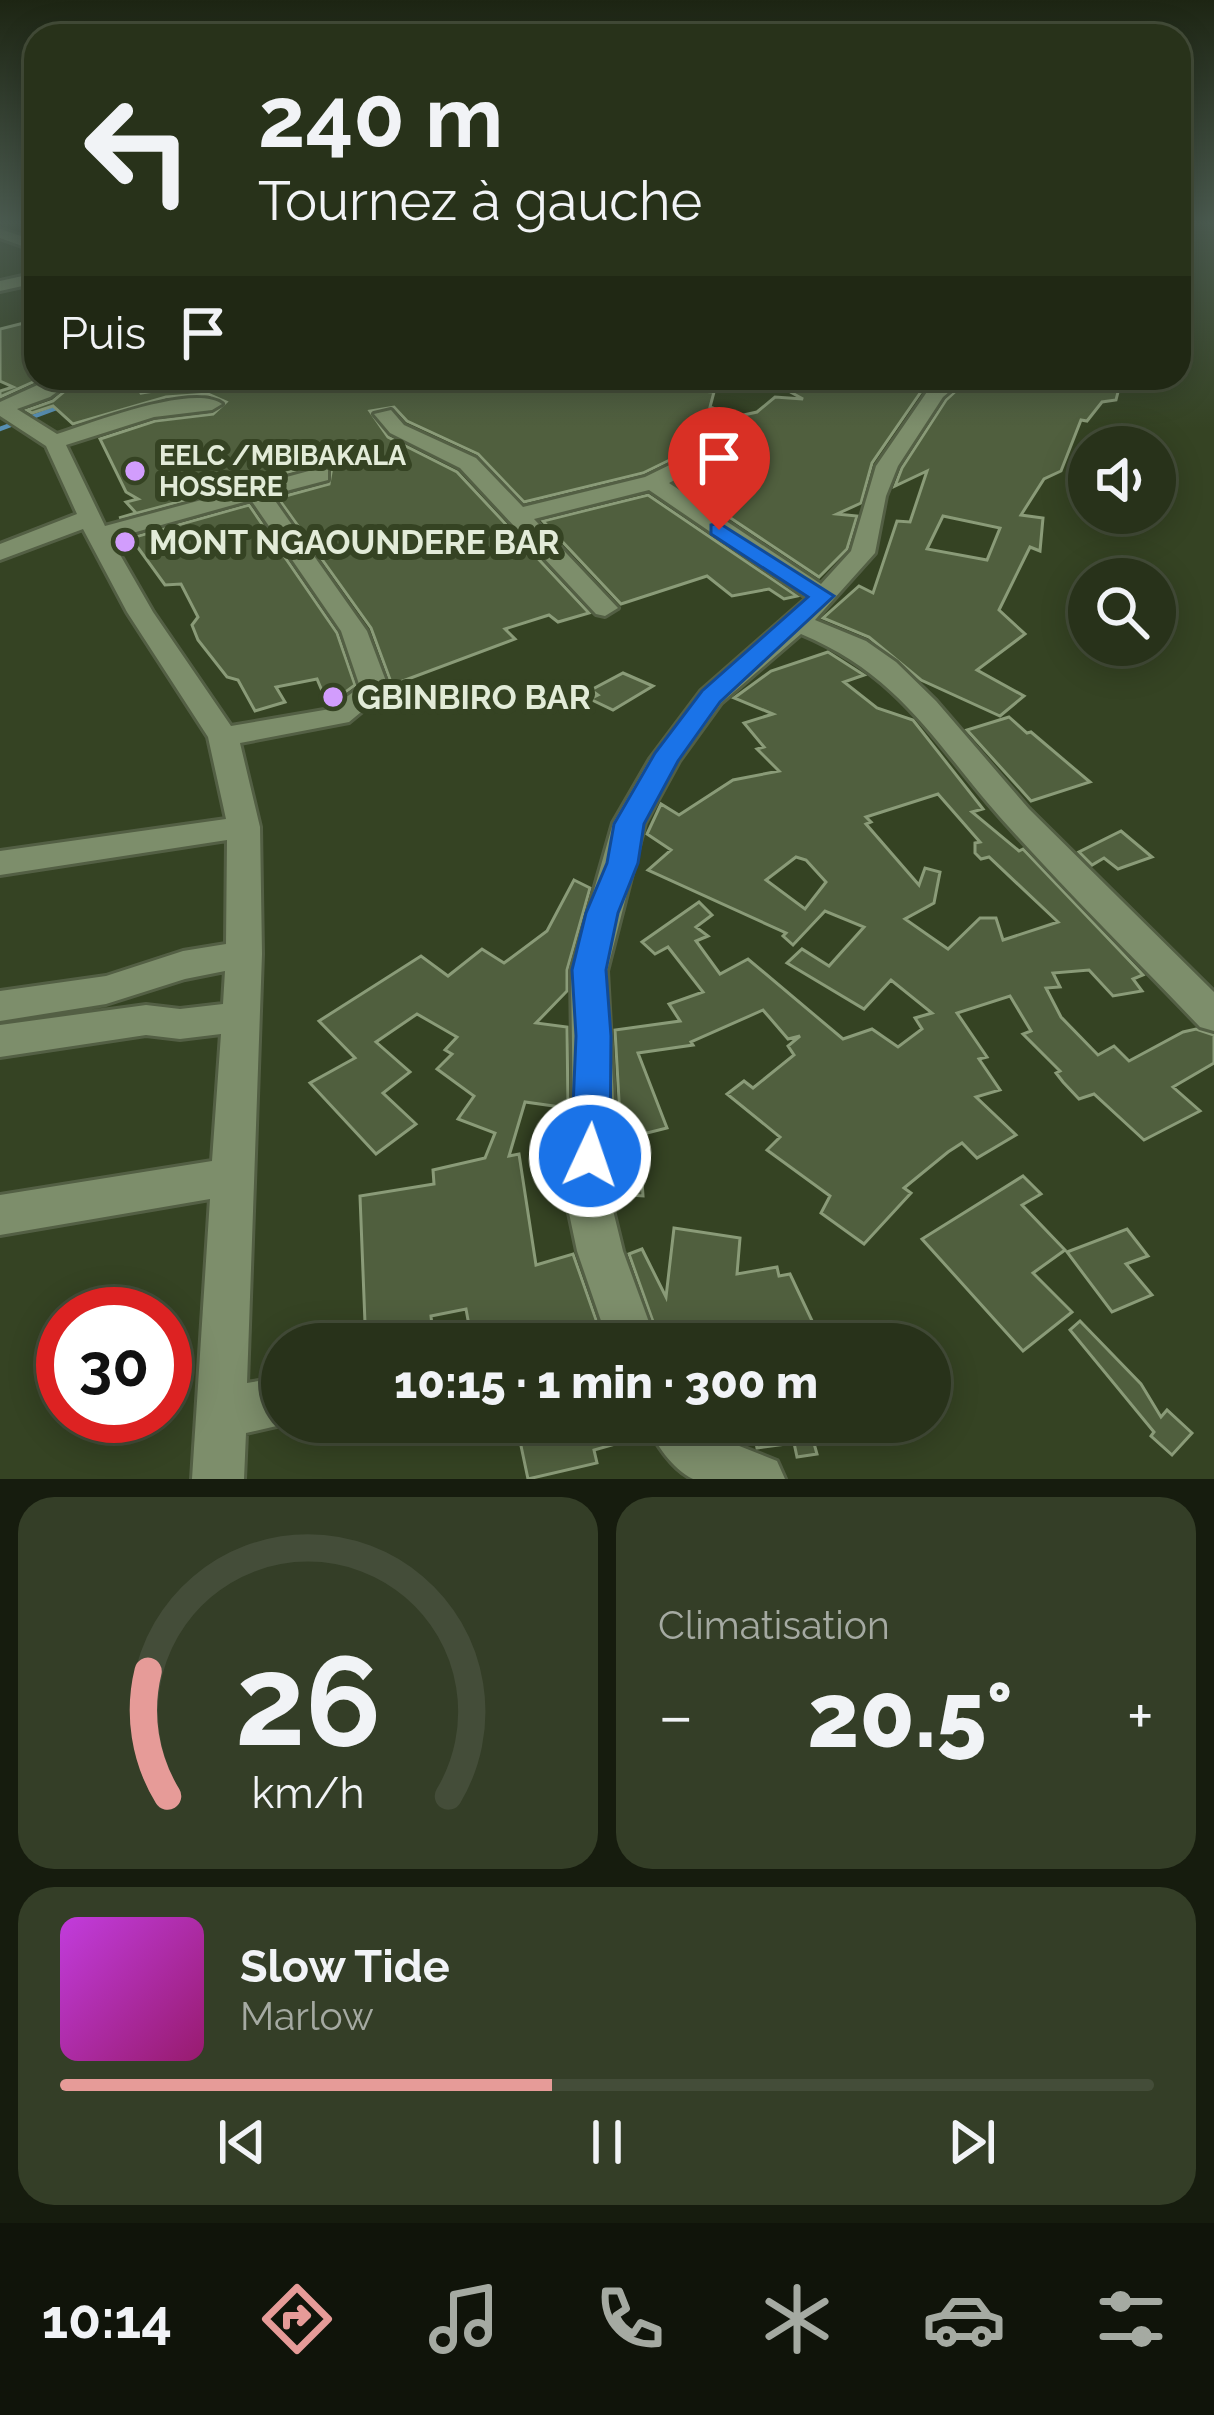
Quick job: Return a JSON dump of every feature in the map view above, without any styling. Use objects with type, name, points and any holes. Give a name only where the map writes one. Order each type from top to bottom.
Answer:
[{"type":"street","points":[[21,420],[48,390]]},
{"type":"street","points":[[626,1323],[587,1194],[594,1118],[589,970],[629,824],[665,759],[711,697],[798,623],[863,553],[887,466],[919,423],[925,406],[943,390]]},
{"type":"street","points":[[21,420],[212,404]]},
{"type":"street","points":[[384,414],[397,429],[468,463],[604,608]]},
{"type":"street","points":[[520,515],[653,482],[739,439],[725,418]]},
{"type":"street","points":[[21,420],[94,526],[140,612],[223,737],[244,954],[218,1479]]},
{"type":"street","points":[[0,553],[94,526],[257,493],[320,475]]},
{"type":"street","points":[[653,482],[822,596]]},
{"type":"street","points":[[223,737],[339,716],[375,689],[354,631],[257,493]]},
{"type":"street","points":[[798,623],[856,647],[886,668],[926,707],[1018,818],[1214,1016]]},
{"type":"street","points":[[0,863],[231,828]]},
{"type":"street","points":[[0,1006],[151,979],[183,965],[244,954]]},
{"type":"street","points":[[146,1020],[151,979]]},
{"type":"street","points":[[0,1041],[146,1020],[180,1024],[238,1017]]},
{"type":"street","points":[[0,1215],[235,1176]]},
{"type":"street","points":[[220,1412],[261,1405]]},
{"type":"street","points":[[690,1443],[702,1457],[759,1479]]},
{"type":"building","points":[[24,323],[24,386],[0,397],[0,391],[13,387],[0,381],[0,329]]},
{"type":"building","points":[[66,390],[688,390],[714,392],[710,407],[723,412],[711,416],[721,435],[643,473],[524,502],[478,454],[407,421],[394,407],[370,411],[388,437],[457,472],[589,613],[558,622],[549,615],[505,629],[515,639],[392,685],[371,628],[278,498],[329,484],[332,467],[319,464],[119,518],[136,513],[126,502],[138,499],[126,492],[100,439],[155,421],[213,414],[226,402],[208,394],[166,397],[73,424],[53,406],[32,413],[27,410],[53,401]]},
{"type":"building","points":[[787,390],[922,390],[872,463],[861,503],[837,514],[857,516],[847,549],[819,577],[678,483],[749,446],[754,436],[739,416],[757,412],[775,397],[803,399]]},
{"type":"building","points":[[957,390],[1118,390],[1116,400],[1102,402],[1087,421],[1068,426],[1068,453],[1061,471],[1044,479],[1021,515],[1043,518],[1040,551],[1030,547],[999,610],[1025,634],[977,670],[1024,696],[1000,716],[921,680],[869,637],[823,618],[859,586],[873,593],[897,521],[910,522],[927,471],[895,486],[902,468]],"holes":[[[943,516],[1000,528],[987,560],[927,549]]]},
{"type":"building","points":[[648,495],[797,596],[784,599],[769,589],[732,596],[707,576],[621,604],[543,521]]},
{"type":"building","points":[[249,505],[337,633],[355,685],[328,705],[317,679],[276,687],[285,702],[255,711],[238,680],[227,677],[198,640],[192,625],[198,617],[181,584],[165,585],[131,538]]},
{"type":"building","points":[[828,652],[864,675],[844,682],[877,708],[913,720],[983,809],[972,812],[1019,851],[1023,849],[1143,975],[1133,979],[1142,991],[1113,996],[1089,970],[1053,973],[1060,987],[1046,988],[1061,1017],[1098,1055],[1114,1046],[1129,1061],[1183,1032],[1196,1029],[1214,1035],[1214,1063],[1173,1087],[1200,1111],[1144,1140],[1094,1094],[1079,1099],[1063,1082],[1056,1073],[1060,1071],[1023,1034],[1031,1031],[1010,996],[957,1013],[987,1057],[979,1059],[1000,1090],[976,1097],[1016,1135],[977,1158],[962,1143],[948,1152],[904,1188],[911,1193],[864,1244],[821,1213],[830,1196],[767,1150],[780,1137],[727,1094],[744,1081],[753,1088],[794,1055],[788,1046],[800,1036],[788,1039],[763,1010],[691,1042],[693,1045],[638,1053],[667,1128],[639,1135],[643,1196],[614,1194],[620,1118],[615,1030],[680,1021],[669,1004],[703,992],[668,947],[655,954],[642,942],[699,902],[712,915],[696,927],[708,936],[696,941],[720,974],[748,959],[843,1039],[872,1029],[898,1047],[922,1029],[915,1018],[932,1013],[891,980],[864,1009],[787,963],[802,949],[829,966],[864,927],[825,911],[793,945],[783,936],[786,933],[648,870],[671,850],[647,834],[661,804],[679,815],[733,780],[779,771],[757,749],[764,747],[744,723],[773,714],[734,698],[771,671]],"holes":[[[938,794],[980,842],[975,843],[975,853],[981,859],[989,857],[1058,922],[1003,940],[996,918],[980,918],[948,949],[905,919],[934,903],[940,872],[925,868],[919,885],[866,824],[871,822],[866,817]],[[796,857],[806,860],[826,882],[805,909],[766,880]]]},
{"type":"building","points":[[623,673],[653,686],[613,710],[590,699],[598,695],[591,690]]},
{"type":"building","points":[[1009,717],[1090,782],[1031,801],[967,730]]},
{"type":"building","points":[[1121,831],[1152,857],[1118,869],[1104,858],[1092,865],[1079,852]]},
{"type":"building","points":[[574,880],[590,888],[567,970],[567,991],[536,1023],[567,1027],[568,1108],[525,1102],[509,1156],[519,1154],[536,1265],[573,1254],[597,1323],[469,1323],[466,1309],[431,1316],[432,1323],[365,1323],[360,1196],[434,1184],[433,1170],[485,1158],[495,1133],[458,1119],[474,1096],[437,1069],[452,1054],[445,1050],[457,1037],[417,1014],[376,1042],[410,1072],[383,1093],[416,1124],[376,1154],[310,1083],[355,1058],[319,1021],[421,956],[448,976],[482,949],[504,963],[547,931]]},
{"type":"building","points":[[1023,1176],[1041,1194],[1022,1205],[1065,1250],[1033,1273],[1072,1312],[1023,1351],[922,1239]]},
{"type":"building","points":[[674,1228],[740,1238],[737,1274],[777,1267],[779,1276],[790,1274],[813,1323],[654,1323],[629,1254],[642,1249],[666,1297]]},
{"type":"building","points":[[1127,1229],[1148,1256],[1126,1264],[1152,1295],[1112,1312],[1067,1252]]},
{"type":"building","points":[[1080,1321],[1141,1384],[1161,1417],[1167,1410],[1192,1433],[1172,1455],[1151,1436],[1154,1432],[1070,1330]]},
{"type":"building","points":[[520,1443],[619,1443],[594,1450],[597,1463],[528,1479]]},
{"type":"building","points":[[756,1443],[794,1443],[757,1448]]},
{"type":"building","points":[[794,1443],[814,1443],[817,1454],[797,1457]]},
{"type":"waterway","points":[[0,429],[62,406]]},
{"type":"place","name":"EELC /MBIBAKALA HOSSERE","points":[[135,471]]},
{"type":"place","name":"MONT NGAOUNDERE BAR","points":[[125,542]]},
{"type":"place","name":"GBINBIRO BAR","points":[[333,697]]},
{"type":"route","points":[[590,1156],[594,1036],[589,970],[629,824],[665,759],[711,697],[798,623],[822,596],[719,530]]}]
